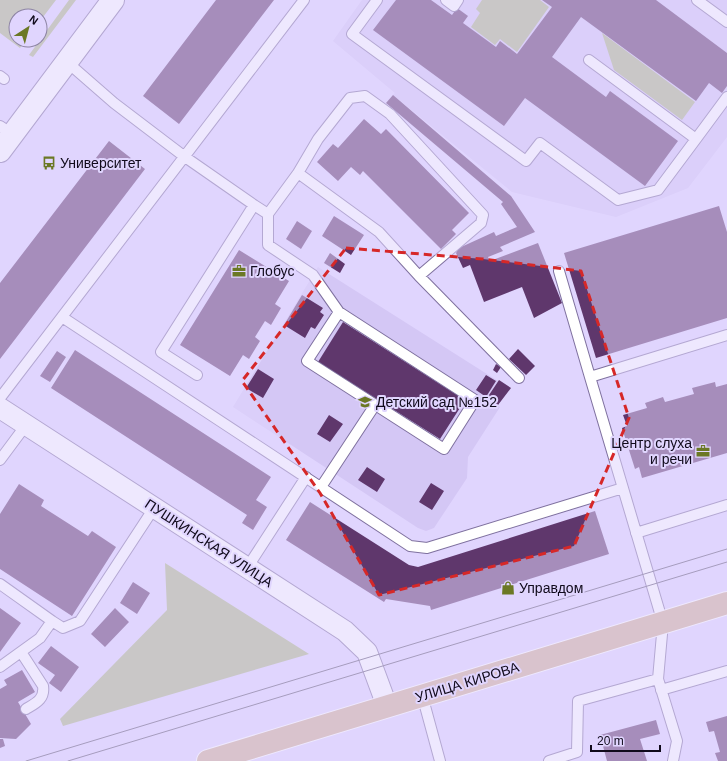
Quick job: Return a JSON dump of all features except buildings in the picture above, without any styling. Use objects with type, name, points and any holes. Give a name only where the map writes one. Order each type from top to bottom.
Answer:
[{"type":"main road","points":[[4,137],[67,62],[113,0]]},
{"type":"main road","name":"УЛИЦА КИРОВА","points":[[208,761],[727,603]]},
{"type":"street","name":"ПУШКИНСКАЯ УЛИЦА","points":[[0,408],[345,632],[367,652],[387,706]]},
{"type":"lane","points":[[0,398],[304,0]]},
{"type":"lane","points":[[377,0],[352,34],[526,161],[540,143],[618,200],[658,190],[727,97]]},
{"type":"lane","points":[[446,0],[454,6],[458,0]]},
{"type":"lane","points":[[697,0],[727,22]]},
{"type":"lane","points":[[589,60],[696,139]]},
{"type":"lane","points":[[67,62],[114,103],[185,157],[268,214]]},
{"type":"lane","points":[[339,312],[307,361],[444,449],[475,400],[339,312],[313,275],[268,245],[268,214],[298,173],[318,139],[350,98],[365,96],[390,114],[483,215],[481,223],[420,276]]},
{"type":"lane","points":[[298,173],[379,232],[519,378]]},
{"type":"lane","points":[[197,375],[162,352],[254,205]]},
{"type":"lane","points":[[559,271],[663,623],[658,679],[677,741],[673,761]]},
{"type":"lane","points":[[62,316],[410,546],[427,548],[623,488]]},
{"type":"lane","points":[[590,377],[727,335]]},
{"type":"lane","points":[[321,487],[375,404]]},
{"type":"lane","points":[[0,460],[26,425]]},
{"type":"lane","points":[[247,568],[306,477]]},
{"type":"lane","points":[[636,533],[727,505]]},
{"type":"lane","points":[[0,584],[63,628],[80,621],[154,508]]},
{"type":"lane","points":[[0,667],[40,638],[52,620]]},
{"type":"lane","points":[[20,652],[43,686],[44,692],[41,699],[26,709]]},
{"type":"lane","points":[[661,690],[727,671]]},
{"type":"lane","points":[[549,761],[577,752],[578,701],[658,679]]},
{"type":"lane","points":[[422,695],[440,761]]},
{"type":"highlighted area","points":[[346,248],[483,259],[581,271],[629,418],[574,546],[379,595],[320,493],[242,381]]},
{"type":"shaded area","points":[[362,0],[727,0],[727,137],[688,188],[616,217],[512,192],[393,95],[395,93],[333,41]]},
{"type":"shaded area","name":"Детский сад №152","points":[[318,267],[498,381],[487,398],[500,407],[468,457],[467,478],[434,528],[426,531],[418,528],[233,407]]},
{"type":"green space","points":[[0,0],[56,0],[48,10],[48,8],[8,8],[8,39],[0,33]]},
{"type":"green space","points":[[69,0],[76,0],[48,37],[48,29]]},
{"type":"green space","points":[[482,0],[540,0],[549,7],[517,52],[500,39],[495,45],[471,27],[480,13],[476,9]]},
{"type":"green space","points":[[602,33],[695,102],[682,120],[614,70]]},
{"type":"green space","points":[[34,48],[40,48],[33,57],[29,55]]},
{"type":"green space","points":[[165,563],[309,654],[63,726],[60,719],[167,610]]},
{"type":"tram line","points":[[26,761],[727,549]]},
{"type":"tram line","points":[[68,761],[727,562]]},
{"type":"place","name":"Университет","points":[[49,163]]},
{"type":"place","name":"Глобус","points":[[239,271]]},
{"type":"place","name":"Детский сад №152","points":[[365,402]]},
{"type":"place","name":"Центр слуха и речи","points":[[703,451]]},
{"type":"place","name":"Управдом","points":[[508,588]]}]
